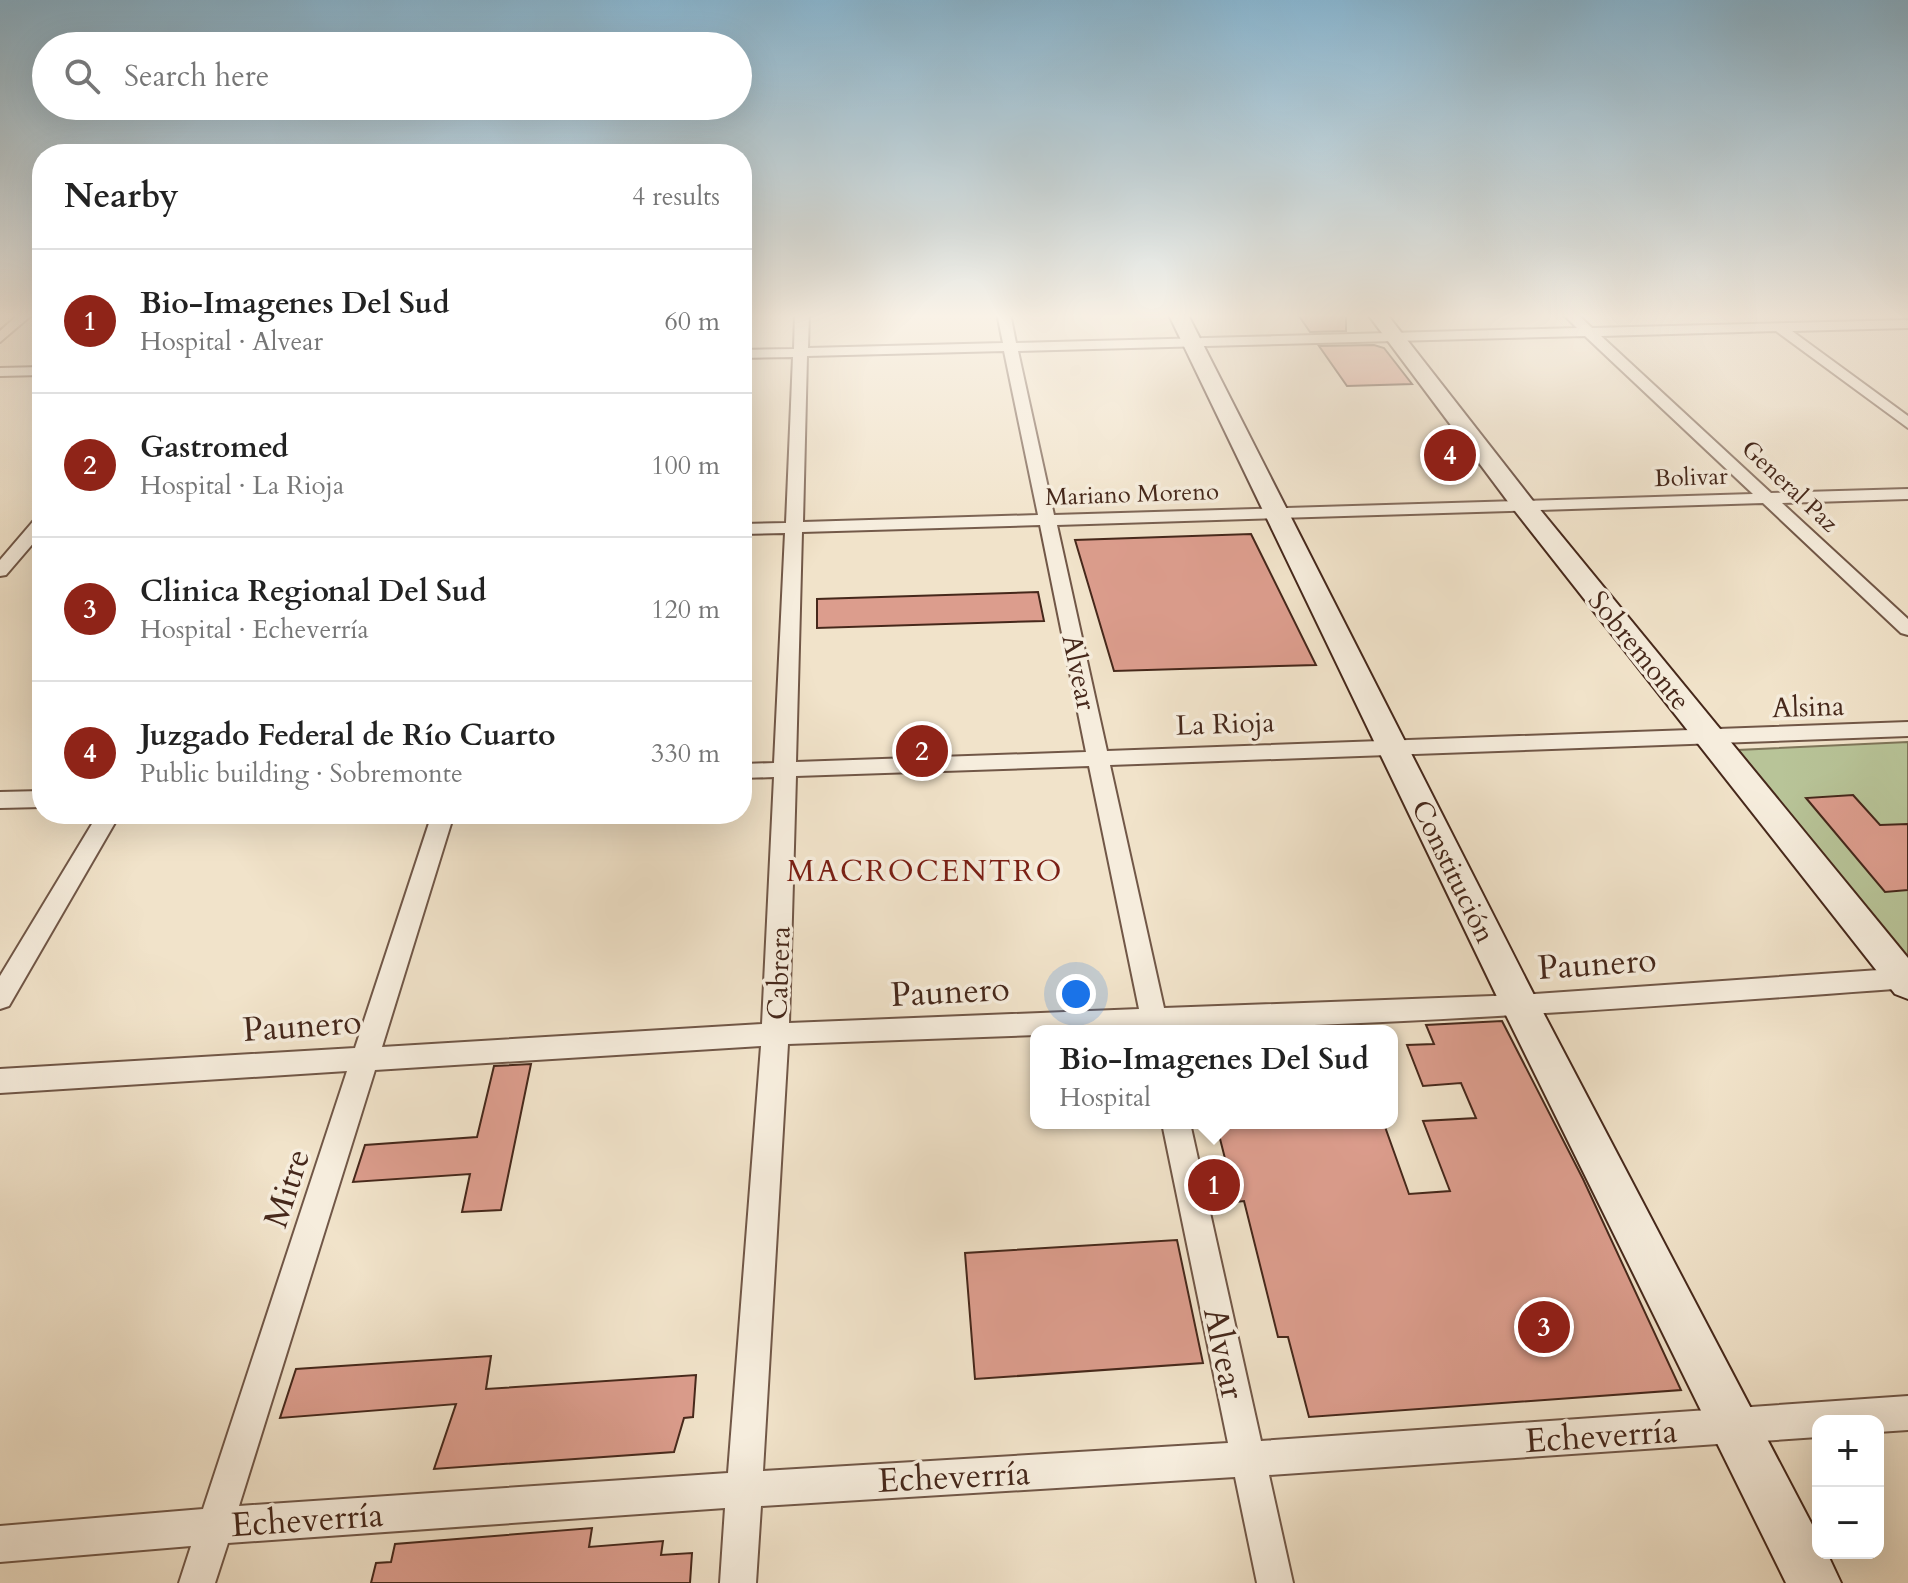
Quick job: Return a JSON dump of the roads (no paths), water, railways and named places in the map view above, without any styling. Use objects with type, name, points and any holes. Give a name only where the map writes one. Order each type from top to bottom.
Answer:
[{"type":"main road","name":"Constitución","points":[[1213,387],[1520,1005],[1814,1583]]},
{"type":"main road","name":"Sobremonte","points":[[1432,387],[1524,506],[1907,980]]},
{"type":"street","name":"Cabrera","points":[[738,1583],[775,1034],[787,770],[798,387]]},
{"type":"street","name":"Alvear","points":[[1019,387],[1155,1024]]},
{"type":"street","name":"General Paz","points":[[1647,387],[1908,629]]},
{"type":"street","points":[[1859,387],[1908,423]]},
{"type":"street","name":"Bolivar","points":[[1524,506],[1908,494]]},
{"type":"street","name":"Mariano Moreno","points":[[752,529],[1524,506]]},
{"type":"street","points":[[0,571],[32,534]]},
{"type":"street","points":[[0,549],[32,547]]},
{"type":"street","name":"Alsina","points":[[1711,738],[1908,729]]},
{"type":"street","name":"La Rioja","points":[[752,771],[1711,738]]},
{"type":"street","points":[[0,800],[32,799]]},
{"type":"street","points":[[0,999],[103,824]]},
{"type":"street","name":"Mitre","points":[[197,1583],[440,824]]},
{"type":"street","name":"Paunero","points":[[1117,1025],[1520,1005],[1907,980]]},
{"type":"street","name":"Paunero","points":[[0,1081],[775,1034],[1030,1027]]},
{"type":"street","name":"Alvear","points":[[1177,1129],[1275,1583]]},
{"type":"street","name":"Echeverría","points":[[0,1544],[743,1488],[1248,1459],[1908,1413]]},
{"type":"place","name":"Juzgado Federal de Río Cuarto","points":[[1450,455]]},
{"type":"place","name":"Gastromed","points":[[922,751]]},
{"type":"place","name":"Bio-Imagenes Del Sud","points":[[1214,1185]]},
{"type":"place","name":"Clinica Regional Del Sud","points":[[1544,1327]]},
{"type":"district","name":"MACROCENTRO","points":[[925,871]]}]
